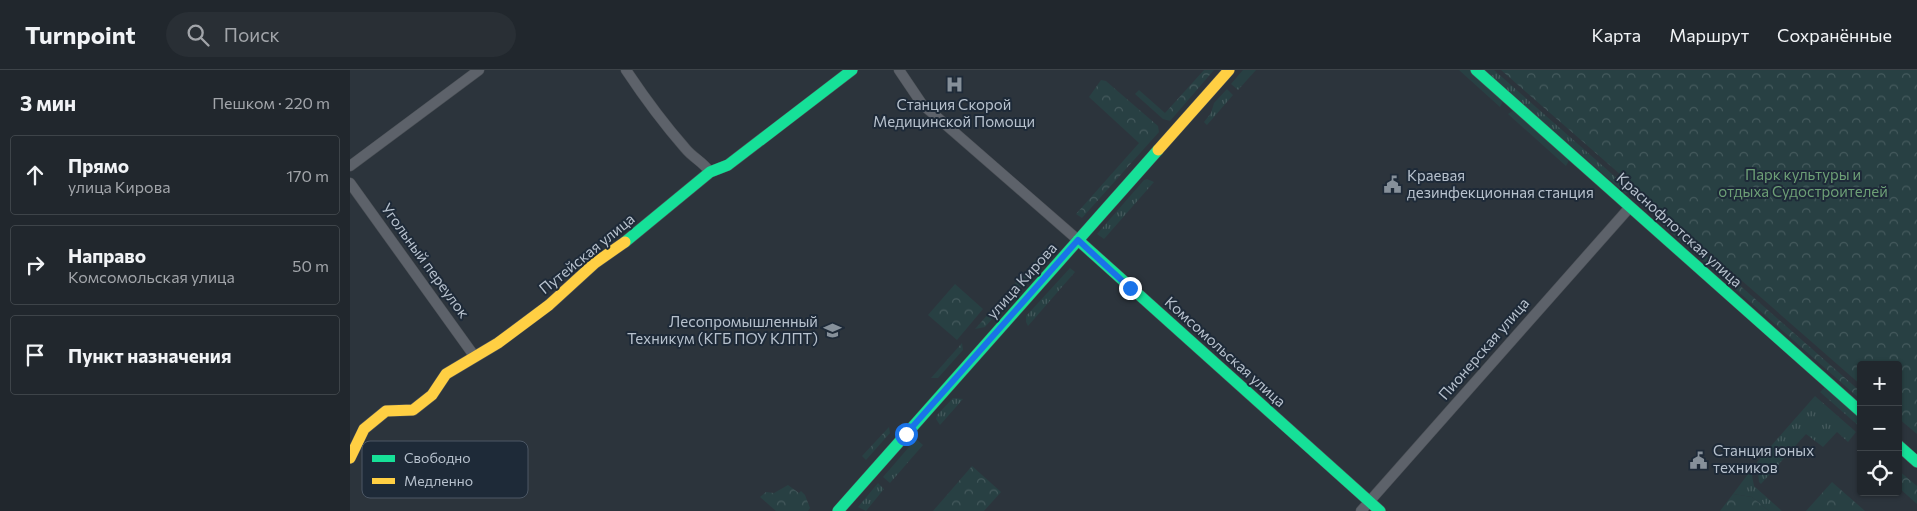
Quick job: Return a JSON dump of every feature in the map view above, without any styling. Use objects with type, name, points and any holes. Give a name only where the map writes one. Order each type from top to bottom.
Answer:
[{"type":"street","points":[[350,166],[479,70]]},
{"type":"street","points":[[626,70],[651,103],[658,117],[689,153],[703,162],[710,172]]},
{"type":"street","name":"Путейская улица","points":[[350,458],[364,429],[386,411],[413,410],[432,395],[446,374],[498,343],[549,305],[595,263],[624,244],[710,172],[728,165],[852,70]]},
{"type":"street","name":"Комсомольская улица","points":[[899,70],[922,104],[1078,240],[1380,511]]},
{"type":"street","name":"улица Кирова","points":[[838,511],[1229,70]]},
{"type":"street","name":"Краснофлотская улица","points":[[1476,70],[1857,408]]},
{"type":"street","name":"Угольный переулок","points":[[350,183],[475,357]]},
{"type":"street","name":"Пионерская улица","points":[[1361,511],[1630,206]]},
{"type":"street","points":[[1902,449],[1917,462]]},
{"type":"green space","points":[[1204,70],[1214,70],[1170,121],[1163,119],[1135,94],[1139,90],[1165,113]]},
{"type":"green space","points":[[1243,70],[1256,70],[1238,90],[1231,84]]},
{"type":"green space","points":[[1459,70],[1470,70],[1503,101],[1500,107]]},
{"type":"green space","points":[[1484,70],[1494,70],[1629,189],[1626,194]]},
{"type":"green space","name":"Парк культуры и отдыха Судостроителей","points":[[1501,70],[1917,70],[1917,434],[1902,421],[1902,361],[1857,361],[1857,382]]},
{"type":"green space","points":[[1101,80],[1106,81],[1158,126],[1159,132],[1082,218],[1076,214],[1139,143],[1089,97]]},
{"type":"green space","points":[[1227,89],[1233,95],[1207,125],[1204,122],[1211,113],[1214,103]]},
{"type":"green space","points":[[1514,110],[1569,160],[1566,166],[1508,114]]},
{"type":"green space","points":[[1147,179],[1154,182],[1104,239],[1097,234],[1144,180]]},
{"type":"green space","points":[[1662,217],[1857,388],[1857,396],[1658,221]]},
{"type":"green space","points":[[1047,247],[1052,251],[985,327],[975,329]]},
{"type":"green space","points":[[1070,268],[1075,272],[1028,326],[1026,316]]},
{"type":"green space","points":[[955,284],[983,309],[957,340],[928,315]]},
{"type":"green space","points":[[962,343],[963,350],[938,378],[931,378]]},
{"type":"green space","points":[[1825,387],[1857,415],[1857,424],[1820,392]]},
{"type":"green space","points":[[1815,396],[1856,432],[1848,442],[1837,432],[1823,447],[1806,434],[1761,484],[1759,482],[1757,462]]},
{"type":"green space","points":[[953,398],[963,399],[940,425],[936,419],[937,415]]},
{"type":"green space","points":[[889,427],[890,433],[866,460],[862,456]]},
{"type":"green space","points":[[916,439],[923,445],[890,483],[883,477]]},
{"type":"green space","points":[[972,466],[1001,492],[984,511],[933,511]]},
{"type":"green space","points":[[1751,470],[1754,486],[1782,511],[1769,511],[1752,497],[1733,494]]},
{"type":"green space","points":[[1902,473],[1917,486],[1917,504],[1902,491]]},
{"type":"green space","points":[[1832,482],[1865,511],[1806,511]]},
{"type":"green space","points":[[878,483],[884,489],[866,511],[858,507]]},
{"type":"green space","points":[[788,485],[805,495],[810,508],[808,511],[776,511],[760,497],[766,492],[774,493]]},
{"type":"green space","points":[[1733,494],[1752,497],[1769,511],[1720,511]]},
{"type":"traffic: fast","points":[[625,242],[710,172],[728,165],[852,70]]},
{"type":"traffic: fast","points":[[1476,70],[1857,408]]},
{"type":"traffic: fast","points":[[838,511],[1158,150]]},
{"type":"traffic: fast","points":[[1078,240],[1380,511]]},
{"type":"traffic: fast","points":[[1902,449],[1917,462]]},
{"type":"traffic: slow","points":[[1158,150],[1229,70]]},
{"type":"traffic: slow","points":[[350,458],[364,429],[386,411],[413,410],[432,395],[446,374],[498,343],[549,305],[595,263],[625,242]]},
{"type":"place","name":"Станция Скорой Медицинской Помощи","points":[[954,84]]},
{"type":"place","name":"Краевая дезинфекционная станция","points":[[1393,185]]},
{"type":"place","name":"Лесопромышленный Техникум (КГБ ПОУ КЛПТ)","points":[[832,331]]},
{"type":"place","name":"Станция юных техников","points":[[1699,460]]},
{"type":"route","points":[[906,434],[1078,240],[1130,288]]}]
